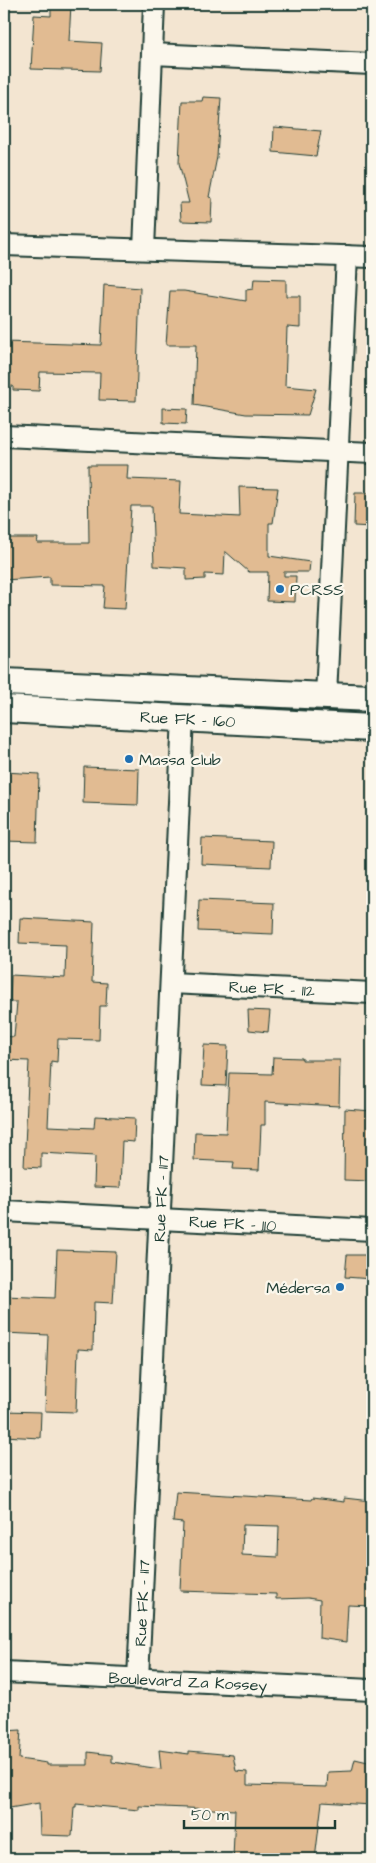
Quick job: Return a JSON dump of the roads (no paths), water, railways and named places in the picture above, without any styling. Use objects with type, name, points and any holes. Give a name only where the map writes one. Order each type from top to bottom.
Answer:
[{"type":"main road","name":"Rue FK - 160","points":[[4,682],[372,698]]},
{"type":"main road","name":"Rue FK - 160","points":[[4,709],[372,728]]},
{"type":"street","points":[[144,249],[154,4]]},
{"type":"street","points":[[152,54],[372,64]]},
{"type":"street","points":[[4,245],[372,257]]},
{"type":"street","points":[[326,696],[347,256]]},
{"type":"street","points":[[4,436],[372,452]]},
{"type":"street","name":"Rue FK - 117","points":[[138,1679],[183,718]]},
{"type":"street","name":"Rue FK - 112","points":[[171,983],[372,993]]},
{"type":"street","name":"Rue FK - 110","points":[[4,1211],[372,1230]]},
{"type":"street","name":"Boulevard Za Kossey","points":[[4,1672],[372,1690]]},
{"type":"place","name":"PCRSS","points":[[280,589]]},
{"type":"place","name":"Massa club","points":[[129,759]]},
{"type":"place","name":"Médersa","points":[[340,1287]]}]
